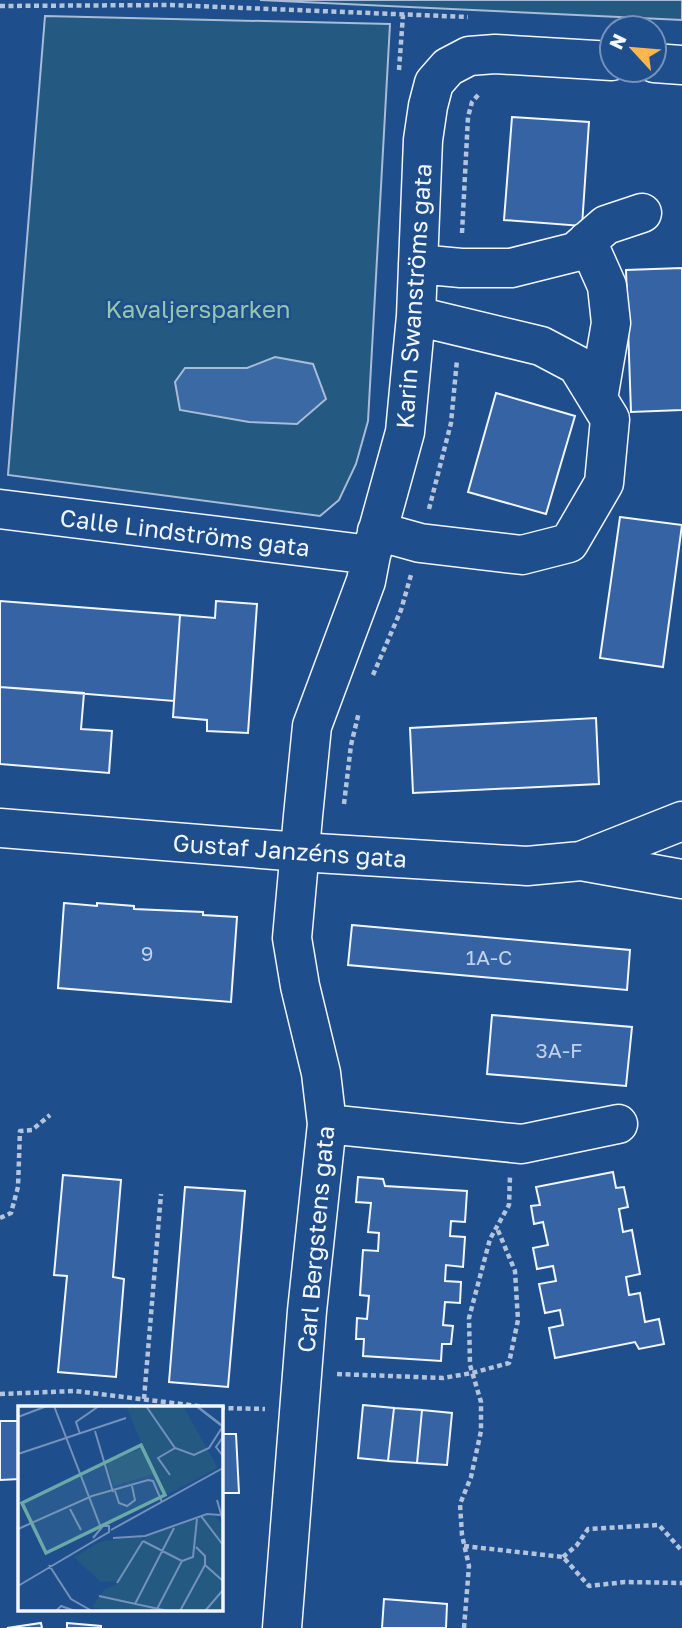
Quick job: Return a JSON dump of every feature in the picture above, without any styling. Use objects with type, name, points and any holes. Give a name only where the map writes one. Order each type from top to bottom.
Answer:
[{"type":"street","name":"Karin Swanströms gata","points":[[300,852],[312,726],[322,694],[355,616],[405,432],[416,316],[423,140],[434,83],[448,67],[468,56],[495,54],[598,60]]},
{"type":"street","points":[[418,264],[461,268],[511,268],[575,252],[606,225],[642,213]]},
{"type":"street","points":[[587,241],[607,286],[611,323],[598,399]]},
{"type":"street","name":"Calle Lindströms gata","points":[[0,509],[374,543],[420,543],[522,555],[569,543],[604,483],[610,419],[577,365],[541,346],[416,316]]},
{"type":"street","name":"Gustaf Janzéns gata","points":[[581,861],[682,821]]},
{"type":"street","name":"Gustaf Janzéns gata","points":[[0,828],[300,852],[527,866],[581,861],[682,878]]},
{"type":"street","name":"Carl Bergstens gata","points":[[282,1628],[307,1311],[327,1124],[321,1073],[300,986],[292,938],[300,852]]},
{"type":"street","points":[[327,1124],[522,1144],[618,1124]]},
{"type":"path","points":[[0,6],[171,5],[472,17]]},
{"type":"path","points":[[461,268],[468,117],[472,102],[483,91]]},
{"type":"path","points":[[369,684],[401,610],[451,423],[459,325]]},
{"type":"path","points":[[343,806],[351,745],[359,710]]},
{"type":"path","points":[[0,1218],[11,1213],[18,1187],[20,1131],[32,1130],[50,1115]]},
{"type":"path","points":[[464,1628],[469,1566],[460,1504],[471,1477],[481,1431],[481,1402],[472,1373],[469,1318],[490,1239],[509,1205],[510,1143]]},
{"type":"path","points":[[144,1399],[161,1194]]},
{"type":"path","points":[[304,1372],[443,1378],[509,1363],[518,1320],[515,1271],[497,1227]]},
{"type":"path","points":[[0,1394],[75,1391],[198,1406]]},
{"type":"path","points":[[563,1557],[577,1545],[588,1529],[659,1525],[682,1551]]},
{"type":"path","points":[[464,1546],[563,1557],[589,1586],[625,1581],[682,1583]]},
{"type":"green space","points":[[260,0],[682,0],[682,20],[668,19],[668,14],[598,16]]},
{"type":"green space","name":"Kavaljersparken","points":[[45,16],[390,24],[368,421],[356,464],[339,500],[320,516],[8,475]]},
{"type":"shaded area","points":[[275,357],[313,364],[326,399],[297,424],[249,422],[180,410],[175,382],[185,368],[247,368]]},
{"type":"building","points":[[512,117],[589,122],[582,226],[504,220]]},
{"type":"building","points":[[682,268],[682,410],[631,412],[626,270]]},
{"type":"building","points":[[496,393],[575,416],[546,514],[468,492]]},
{"type":"building","points":[[620,517],[682,525],[663,667],[600,658]]},
{"type":"building","points":[[0,601],[180,615],[174,701],[0,687]]},
{"type":"building","points":[[216,601],[257,604],[248,733],[207,731],[207,720],[173,717],[180,615],[215,618]]},
{"type":"building","points":[[0,687],[84,693],[81,729],[112,731],[109,773],[0,764]]},
{"type":"building","points":[[596,718],[599,784],[413,793],[410,728]]},
{"type":"building","points":[[64,903],[97,906],[97,903],[134,906],[134,909],[203,912],[203,915],[237,917],[231,1002],[58,988]]},
{"type":"building","points":[[352,925],[630,950],[627,990],[348,965]]},
{"type":"building","points":[[492,1015],[632,1027],[626,1086],[487,1074]]},
{"type":"building","points":[[613,1172],[616,1188],[624,1187],[628,1207],[619,1209],[623,1232],[632,1230],[640,1274],[626,1277],[629,1295],[640,1293],[645,1322],[659,1319],[664,1344],[639,1349],[635,1342],[555,1358],[549,1328],[563,1325],[560,1310],[545,1313],[539,1284],[556,1281],[553,1266],[537,1269],[533,1248],[548,1245],[543,1222],[534,1224],[531,1206],[540,1205],[536,1187]]},
{"type":"building","points":[[63,1175],[121,1180],[113,1277],[124,1279],[116,1377],[58,1372],[67,1276],[54,1275]]},
{"type":"building","points":[[358,1177],[383,1179],[385,1186],[467,1191],[465,1222],[451,1221],[450,1236],[465,1237],[463,1267],[446,1265],[445,1281],[461,1282],[460,1303],[445,1302],[443,1325],[453,1326],[451,1344],[442,1344],[441,1361],[363,1356],[364,1339],[356,1339],[357,1318],[367,1319],[369,1296],[360,1295],[363,1250],[378,1251],[379,1233],[368,1232],[371,1203],[356,1202]]},
{"type":"building","points":[[185,1187],[245,1191],[228,1387],[169,1382]]},
{"type":"building","points":[[363,1405],[394,1408],[388,1461],[358,1458]]},
{"type":"building","points":[[394,1408],[422,1410],[417,1463],[388,1461]]},
{"type":"building","points":[[422,1410],[452,1413],[447,1465],[417,1463]]},
{"type":"building","points":[[0,1421],[18,1421],[18,1479],[0,1480]]},
{"type":"building","points":[[222,1434],[236,1434],[239,1493],[222,1493]]},
{"type":"building","points":[[384,1599],[447,1604],[446,1628],[382,1628]]},
{"type":"building","points":[[41,1623],[42,1628],[7,1628]]},
{"type":"building","points":[[67,1623],[101,1626],[101,1628],[67,1628]]}]
